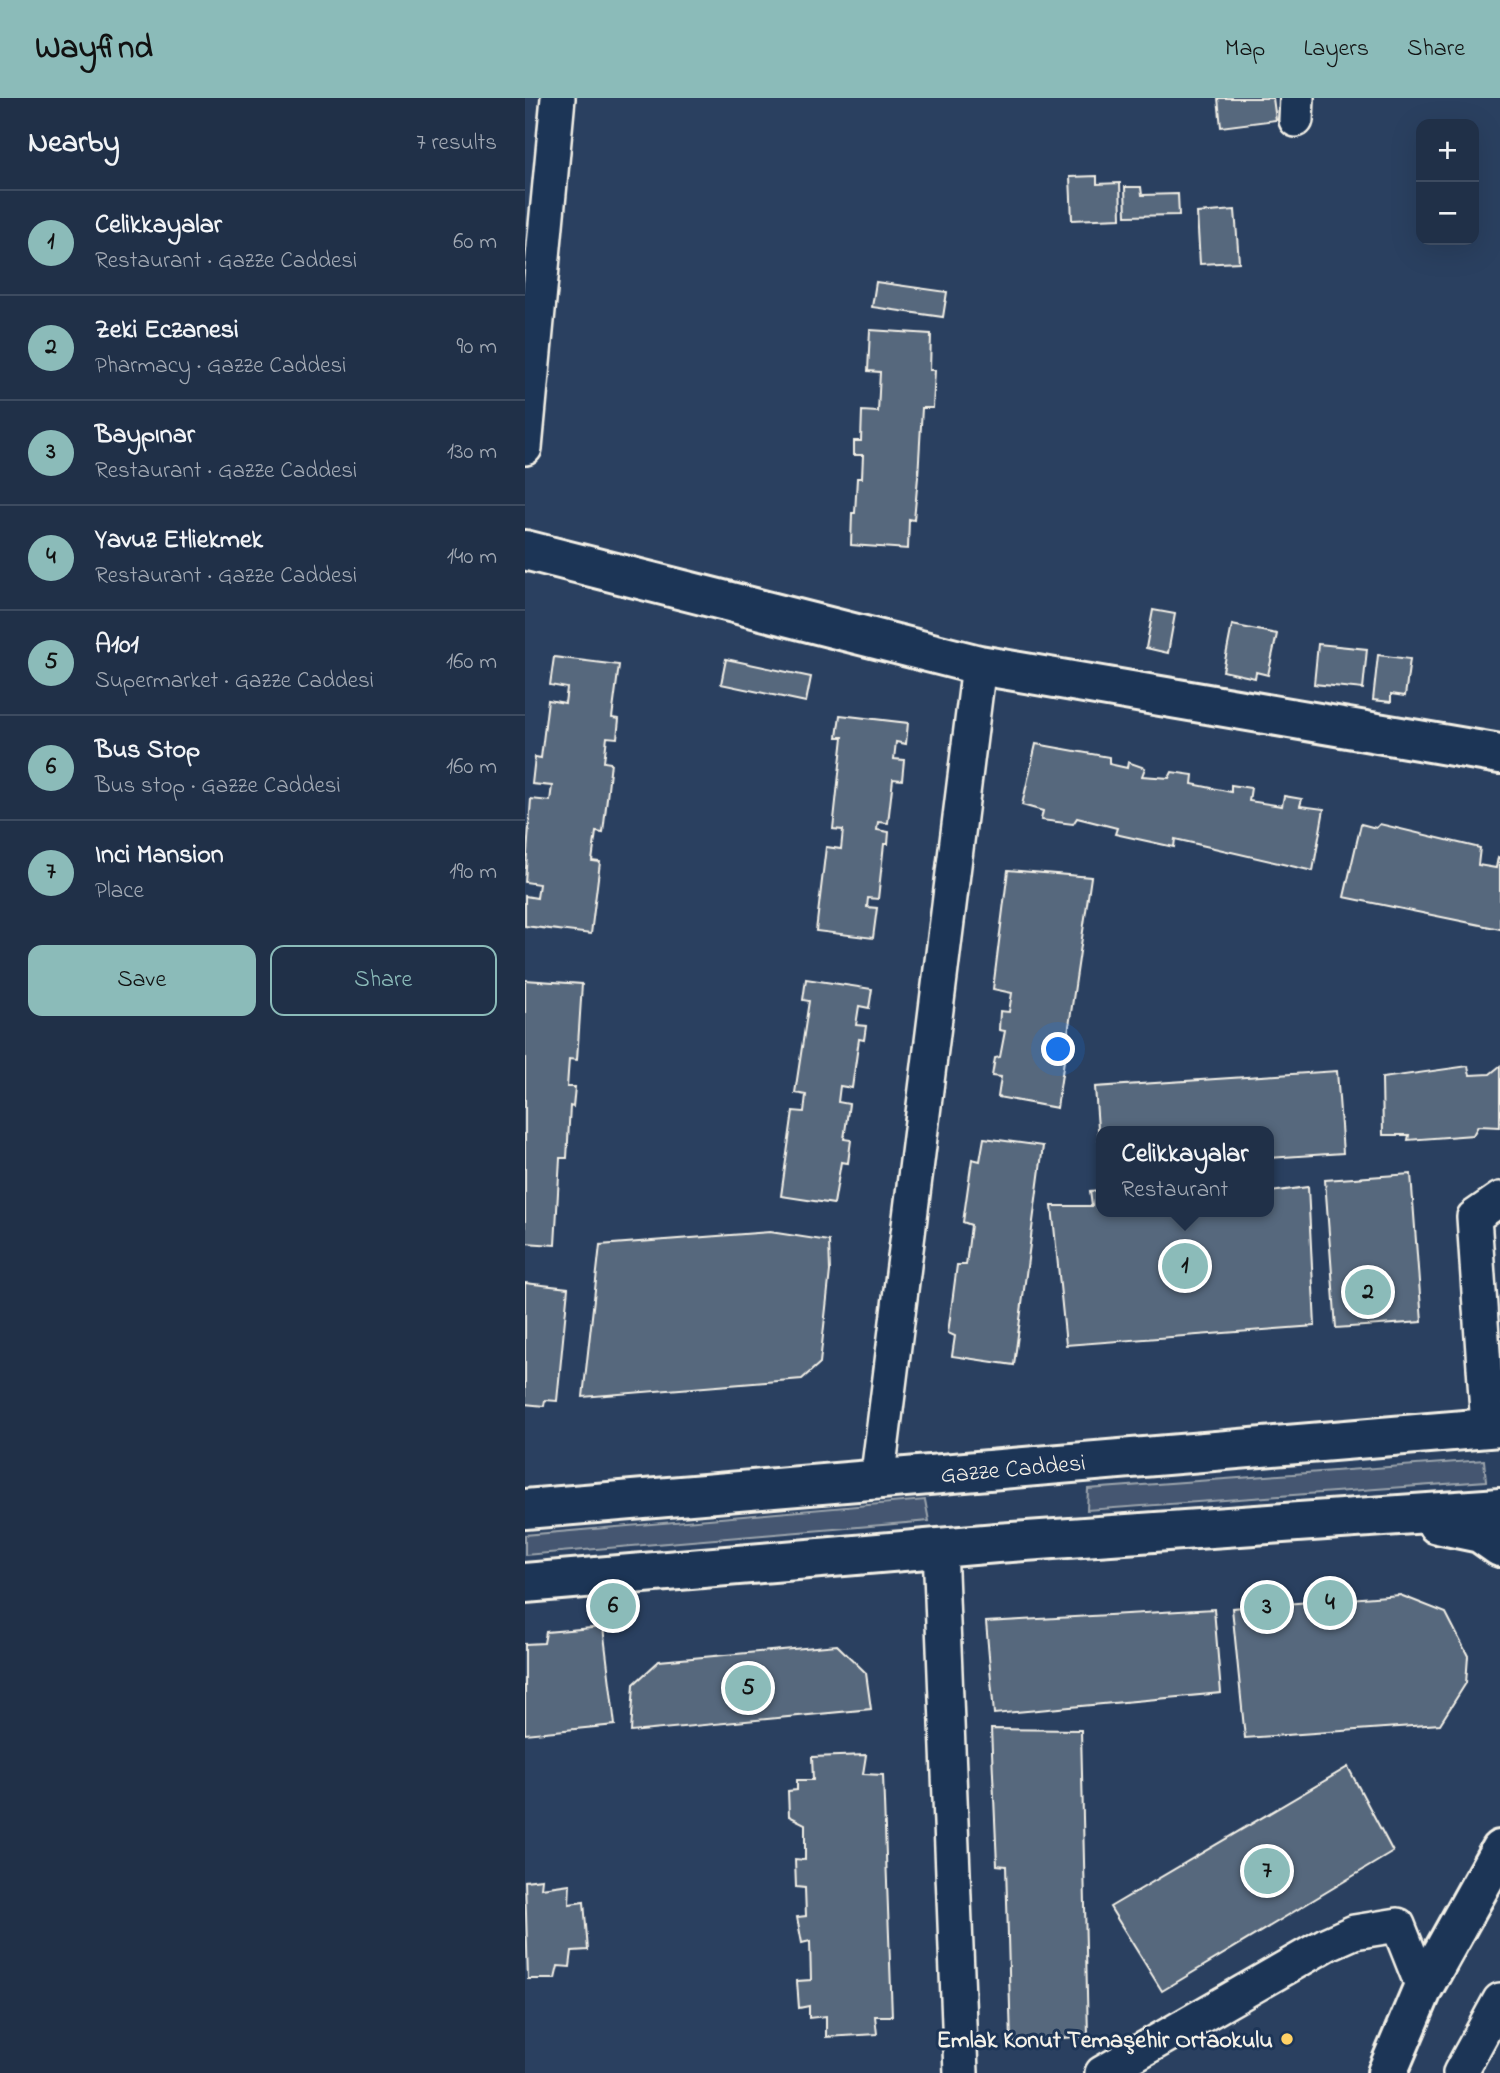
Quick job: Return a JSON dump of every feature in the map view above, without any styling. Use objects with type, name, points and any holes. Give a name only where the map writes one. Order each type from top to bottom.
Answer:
[{"type":"main road","points":[[525,550],[979,665],[1500,754]]},
{"type":"main road","name":"Gazze Caddesi","points":[[525,1509],[877,1482],[994,1469],[1494,1427]]},
{"type":"main road","points":[[525,1583],[940,1548],[1500,1508]]},
{"type":"main road","points":[[1336,1520],[1437,1524],[1480,1533],[1500,1547]]},
{"type":"main road","points":[[1387,2073],[1423,1988],[1500,1850]]},
{"type":"street","points":[[525,448],[558,98]]},
{"type":"street","points":[[877,1482],[979,665]]},
{"type":"street","points":[[1494,1427],[1474,1217],[1500,1199]]},
{"type":"street","points":[[940,1548],[961,2073]]},
{"type":"street","points":[[1102,2073],[1327,1944],[1354,1932],[1398,1925],[1423,1988]]},
{"type":"street","points":[[1460,2073],[1500,2000]]},
{"type":"shaded area","points":[[1484,1460],[1486,1481],[1087,1510],[1088,1489]]},
{"type":"shaded area","points":[[925,1500],[929,1521],[525,1555],[525,1535]]},
{"type":"building","points":[[1218,98],[1273,98],[1276,120],[1221,127]]},
{"type":"building","points":[[1097,176],[1097,184],[1120,183],[1121,218],[1072,220],[1070,177]]},
{"type":"building","points":[[1125,187],[1141,187],[1142,195],[1178,194],[1179,215],[1126,216]]},
{"type":"building","points":[[1235,210],[1239,262],[1200,264],[1197,213]]},
{"type":"building","points":[[876,282],[947,292],[943,317],[872,307]]},
{"type":"building","points":[[870,330],[931,334],[930,370],[935,370],[933,408],[922,408],[914,520],[909,519],[908,549],[851,545],[852,513],[855,513],[857,478],[862,478],[863,455],[854,455],[854,441],[861,441],[862,411],[878,412],[880,372],[868,371]]},
{"type":"building","points":[[1153,610],[1175,614],[1168,653],[1146,648]]},
{"type":"building","points":[[1232,625],[1277,634],[1268,675],[1256,672],[1255,678],[1223,671]]},
{"type":"building","points":[[1318,644],[1367,649],[1363,689],[1314,684]]},
{"type":"building","points":[[1378,655],[1410,659],[1405,696],[1391,694],[1391,702],[1373,700]]},
{"type":"building","points":[[554,657],[619,665],[612,718],[619,719],[617,738],[607,737],[604,762],[611,763],[603,833],[596,832],[592,861],[600,862],[591,934],[525,926],[525,896],[537,898],[539,884],[525,882],[531,799],[550,801],[552,786],[532,784],[535,757],[541,758],[548,700],[565,703],[567,688],[550,685]]},
{"type":"building","points":[[726,659],[811,677],[806,702],[721,684]]},
{"type":"building","points":[[840,715],[908,723],[906,744],[896,742],[894,759],[904,760],[902,780],[893,779],[888,823],[878,822],[877,830],[889,832],[888,844],[884,844],[878,899],[868,898],[867,907],[877,908],[873,938],[816,931],[826,847],[841,849],[843,830],[833,829],[843,737],[837,737]]},
{"type":"building","points":[[1036,744],[1109,757],[1109,764],[1127,768],[1128,762],[1145,768],[1142,776],[1169,778],[1172,772],[1193,775],[1192,784],[1231,792],[1231,785],[1251,788],[1249,801],[1282,806],[1284,796],[1302,799],[1300,806],[1324,809],[1313,871],[1175,839],[1174,847],[1115,834],[1117,828],[1077,818],[1073,824],[1041,820],[1043,811],[1022,805]]},
{"type":"building","points":[[1361,824],[1376,828],[1380,824],[1480,848],[1478,865],[1496,868],[1498,857],[1500,858],[1500,929],[1344,897]]},
{"type":"building","points":[[1008,870],[1091,877],[1057,1108],[998,1097],[1001,1077],[992,1076],[995,1058],[1000,1057],[1005,1031],[999,1030],[1000,1011],[1009,1012],[1012,993],[993,989]]},
{"type":"building","points":[[806,979],[872,989],[869,1008],[859,1006],[856,1025],[866,1026],[864,1040],[859,1039],[852,1088],[840,1086],[838,1102],[849,1104],[844,1139],[851,1140],[848,1163],[841,1162],[834,1204],[781,1196],[793,1111],[804,1112],[806,1095],[795,1093],[809,1001],[803,1000]]},
{"type":"building","points":[[525,980],[582,984],[577,1060],[569,1059],[567,1087],[575,1087],[573,1107],[570,1106],[567,1158],[560,1158],[555,1245],[525,1243]]},
{"type":"building","points":[[1468,1066],[1470,1075],[1490,1074],[1500,1066],[1500,1127],[1478,1126],[1473,1135],[1408,1140],[1409,1135],[1383,1135],[1382,1078]]},
{"type":"building","points":[[1337,1071],[1343,1153],[1274,1158],[1274,1126],[1098,1126],[1095,1087]]},
{"type":"building","points":[[984,1138],[1043,1146],[1014,1365],[952,1356],[955,1336],[948,1333],[957,1265],[966,1265],[971,1225],[963,1222],[972,1159],[980,1161]]},
{"type":"building","points":[[1411,1174],[1422,1322],[1336,1328],[1325,1180]]},
{"type":"building","points":[[1308,1187],[1315,1326],[1066,1345],[1052,1206],[1092,1206],[1090,1191],[1096,1190],[1096,1217],[1274,1217],[1274,1192]]},
{"type":"building","points":[[770,1232],[829,1241],[830,1271],[820,1363],[802,1379],[583,1397],[600,1245]]},
{"type":"building","points":[[525,1283],[568,1288],[557,1401],[545,1400],[544,1406],[525,1404]]},
{"type":"building","points":[[1400,1595],[1446,1613],[1468,1656],[1466,1683],[1440,1724],[1245,1738],[1232,1608]]},
{"type":"building","points":[[1214,1609],[1221,1693],[994,1714],[986,1622]]},
{"type":"building","points":[[603,1627],[615,1725],[525,1734],[525,1644],[544,1643],[546,1632]]},
{"type":"building","points":[[837,1645],[866,1673],[871,1709],[631,1732],[634,1684],[659,1661]]},
{"type":"building","points":[[991,1729],[1081,1730],[1088,2036],[1011,2042],[1006,1866],[997,1865]]},
{"type":"building","points":[[866,1755],[863,1774],[883,1775],[892,2016],[875,2016],[877,2034],[826,2037],[826,2016],[809,2018],[809,2006],[799,2008],[797,1981],[811,1980],[810,1941],[802,1943],[797,1917],[806,1916],[805,1888],[796,1887],[795,1859],[805,1860],[805,1824],[789,1816],[788,1791],[797,1790],[797,1780],[813,1780],[812,1757]]},
{"type":"building","points":[[1348,1767],[1393,1852],[1162,1991],[1110,1907]]},
{"type":"building","points":[[542,1879],[541,1888],[570,1884],[569,1904],[584,1902],[588,1950],[572,1951],[570,1967],[558,1966],[555,1979],[528,1979],[525,1881]]},
{"type":"place","name":"Celikkayalar","points":[[1185,1266]]},
{"type":"place","name":"Zeki Eczanesi","points":[[1368,1292]]},
{"type":"place","name":"Yavuz Etliekmek","points":[[1330,1603]]},
{"type":"place","name":"Bus Stop","points":[[613,1606]]},
{"type":"place","name":"Baypınar","points":[[1267,1607]]},
{"type":"place","name":"A101","points":[[748,1688]]},
{"type":"place","name":"Inci Mansion","points":[[1267,1871]]},
{"type":"place","name":"Emlak Konut Temaşehir Ortaokulu","points":[[1287,2039]]}]
